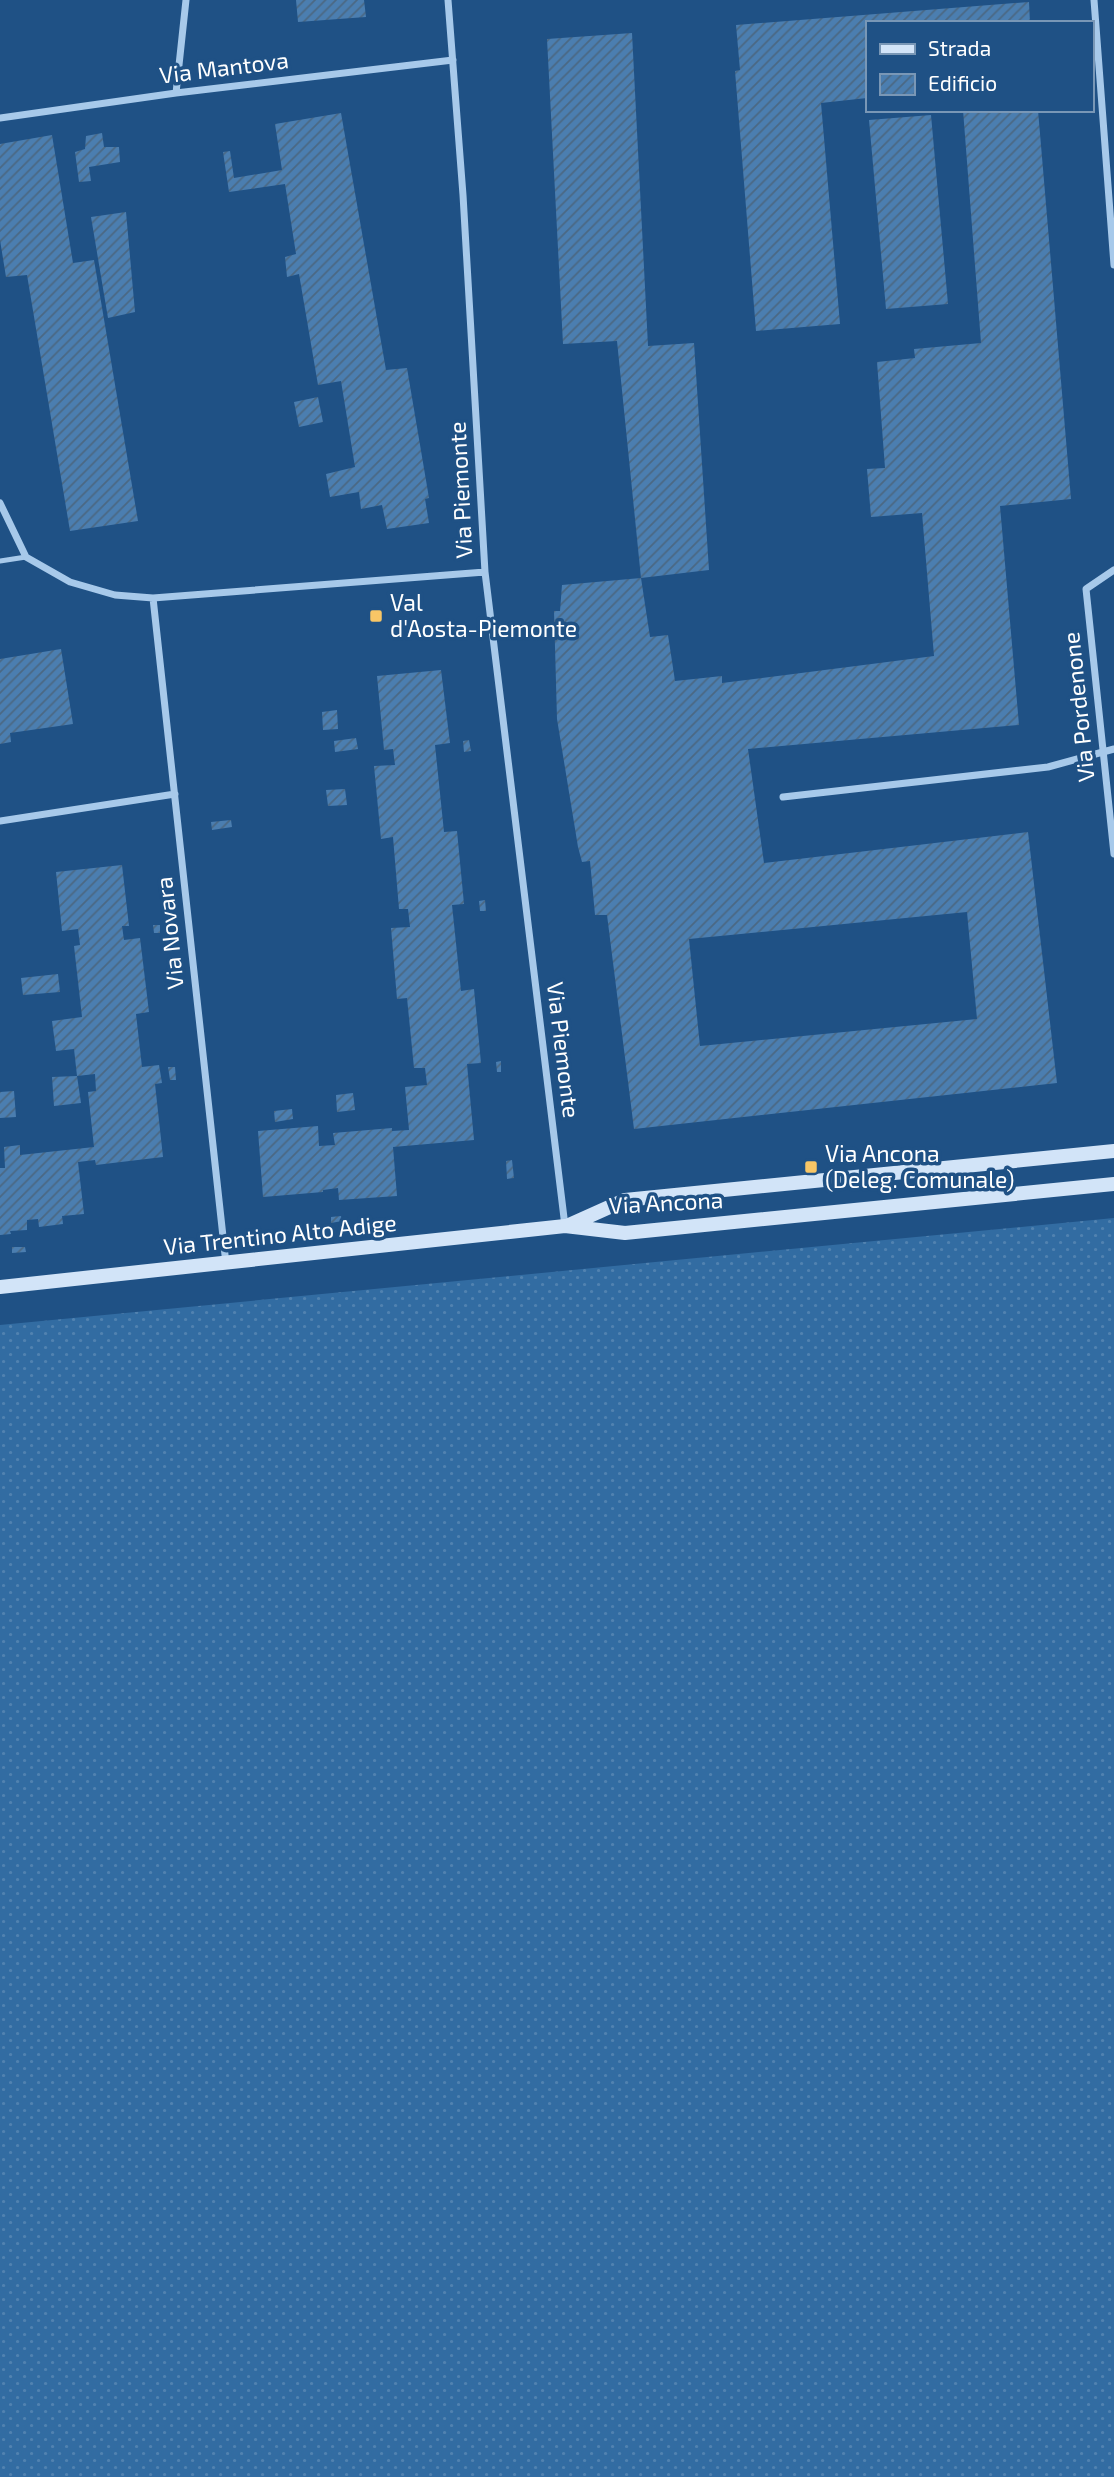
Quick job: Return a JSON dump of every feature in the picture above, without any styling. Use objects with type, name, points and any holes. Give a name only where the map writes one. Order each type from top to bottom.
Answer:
[{"type":"street","points":[[176,93],[186,0]]},
{"type":"street","name":"Via Piemonte","points":[[448,0],[485,572],[565,1226]]},
{"type":"street","points":[[1094,0],[1114,265]]},
{"type":"street","name":"Via Mantova","points":[[0,118],[176,93],[453,60]]},
{"type":"street","points":[[0,503],[26,556],[69,582],[115,595],[153,598],[485,572]]},
{"type":"street","name":"Via Pordenone","points":[[1114,570],[1086,589],[1114,854]]},
{"type":"street","name":"Via Novara","points":[[153,598],[226,1265]]},
{"type":"street","points":[[783,797],[1048,767],[1114,749]]},
{"type":"street","points":[[0,821],[174,794]]},
{"type":"street","name":"Via Ancona","points":[[565,1226],[625,1200],[1114,1151]]},
{"type":"street","name":"Via Ancona","points":[[565,1226],[625,1233],[1114,1184]]},
{"type":"street","name":"Via Trentino Alto Adige","points":[[0,1287],[226,1265],[565,1226]]},
{"type":"lane","points":[[0,561],[26,556]]},
{"type":"shaded area","points":[[1114,1218],[1114,2477],[0,2477],[0,1325]]},
{"type":"building","points":[[296,0],[364,0],[366,17],[298,22]]},
{"type":"building","points":[[1029,2],[1030,21],[866,21],[866,98],[821,103],[840,324],[756,331],[735,71],[740,70],[736,25]]},
{"type":"building","points":[[632,33],[648,346],[694,343],[709,570],[641,578],[617,341],[563,344],[547,39]]},
{"type":"building","points":[[963,112],[1038,112],[1071,499],[1000,506],[1019,725],[748,749],[764,863],[1028,832],[1057,1083],[634,1129],[607,915],[595,915],[590,861],[582,862],[578,847],[557,719],[554,611],[560,611],[562,585],[641,578],[650,637],[668,635],[675,681],[722,676],[722,683],[934,656],[922,513],[871,517],[867,469],[885,468],[877,362],[915,358],[914,349],[981,343]],"holes":[[[967,912],[977,1019],[700,1046],[689,939]]]},
{"type":"building","points":[[341,113],[386,370],[407,368],[429,498],[425,499],[429,523],[387,529],[382,505],[361,509],[359,492],[330,497],[326,474],[355,467],[341,381],[318,385],[299,274],[287,277],[285,257],[296,254],[285,184],[229,192],[223,152],[230,151],[234,178],[282,170],[275,124]]},
{"type":"building","points":[[931,115],[948,304],[886,309],[869,120]]},
{"type":"building","points":[[102,133],[104,147],[119,147],[120,162],[89,167],[91,181],[79,182],[75,152],[85,149],[86,136]]},
{"type":"building","points":[[52,135],[73,263],[94,260],[138,521],[70,531],[27,275],[6,277],[0,240],[0,144]]},
{"type":"building","points":[[126,212],[135,312],[108,318],[91,217]]},
{"type":"building","points":[[318,397],[323,422],[299,427],[294,402]]},
{"type":"building","points":[[61,649],[73,724],[10,733],[11,742],[0,744],[0,659]]},
{"type":"building","points":[[441,670],[450,743],[435,745],[444,832],[457,831],[464,904],[452,905],[461,991],[474,989],[481,1063],[467,1064],[474,1140],[393,1147],[397,1196],[339,1200],[338,1188],[323,1192],[263,1197],[258,1131],[318,1126],[319,1146],[335,1145],[333,1133],[392,1128],[392,1131],[409,1130],[405,1087],[427,1085],[425,1068],[414,1068],[407,998],[397,999],[391,928],[410,927],[408,909],[399,909],[393,837],[381,839],[374,766],[395,765],[393,749],[384,750],[377,676]]},
{"type":"building","points":[[337,710],[338,729],[323,730],[322,712]]},
{"type":"building","points":[[356,738],[358,749],[335,752],[334,741]]},
{"type":"building","points":[[469,740],[471,751],[464,752],[463,741]]},
{"type":"building","points":[[345,789],[347,805],[328,806],[326,790]]},
{"type":"building","points":[[231,820],[232,827],[212,830],[211,822]]},
{"type":"building","points":[[122,865],[129,926],[122,926],[124,940],[140,938],[149,1012],[136,1014],[142,1067],[159,1065],[162,1083],[155,1084],[163,1157],[96,1165],[95,1160],[78,1162],[84,1214],[62,1216],[63,1224],[39,1227],[38,1219],[27,1220],[27,1230],[10,1231],[11,1234],[0,1235],[0,1168],[5,1168],[4,1147],[20,1145],[20,1155],[94,1147],[88,1092],[96,1091],[95,1074],[77,1076],[74,1049],[56,1051],[52,1021],[82,1017],[74,946],[80,945],[78,929],[62,931],[56,872]]},
{"type":"building","points":[[485,900],[486,911],[480,911],[479,901]]},
{"type":"building","points":[[153,925],[160,925],[160,933],[154,933]]},
{"type":"building","points":[[58,974],[60,992],[23,995],[21,978]]},
{"type":"building","points":[[501,1061],[501,1072],[497,1072],[496,1062]]},
{"type":"building","points":[[168,1067],[175,1067],[176,1080],[170,1080]]},
{"type":"building","points":[[77,1076],[81,1103],[54,1106],[52,1077]]},
{"type":"building","points":[[14,1091],[16,1117],[0,1118],[0,1092]]},
{"type":"building","points":[[353,1093],[355,1110],[337,1112],[336,1095]]},
{"type":"building","points":[[292,1109],[293,1119],[275,1122],[274,1111]]},
{"type":"building","points":[[512,1160],[514,1178],[507,1179],[506,1161]]},
{"type":"building","points":[[341,1216],[342,1221],[331,1223],[331,1217]]},
{"type":"building","points":[[12,1247],[25,1247],[26,1252],[12,1253]]},
{"type":"place","name":"Val d'Aosta-Piemonte","points":[[376,616]]},
{"type":"place","name":"Via Ancona (Deleg. Comunale)","points":[[811,1167]]}]
